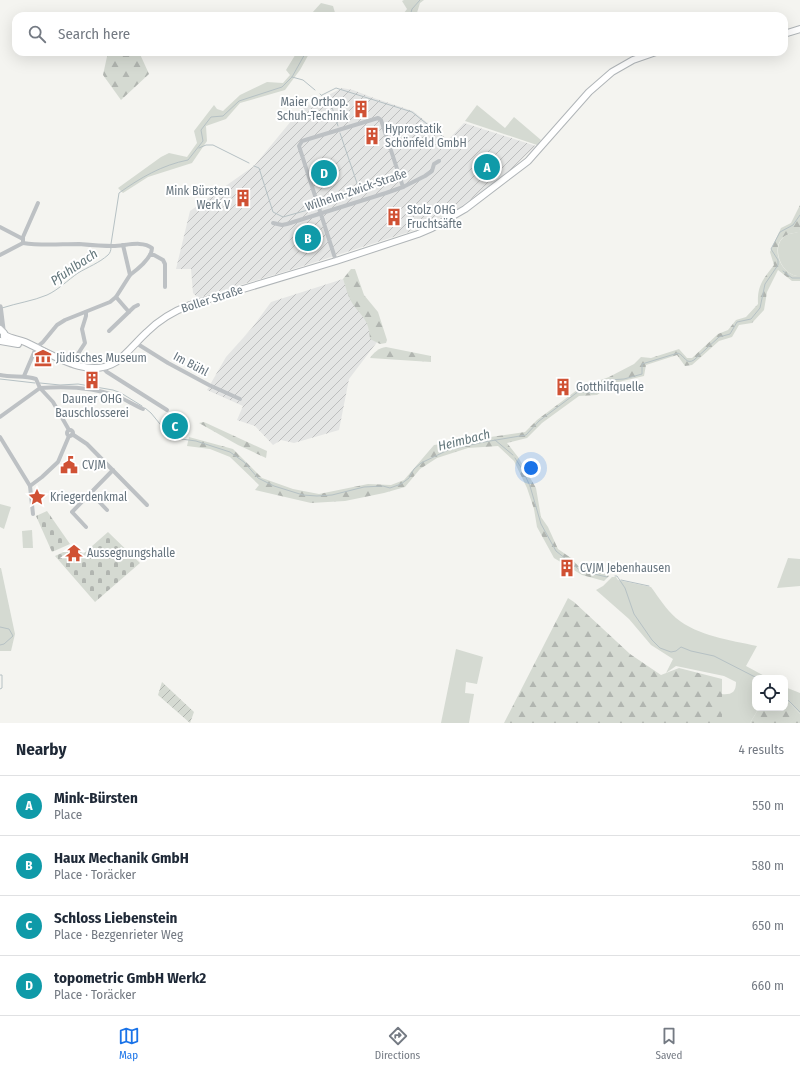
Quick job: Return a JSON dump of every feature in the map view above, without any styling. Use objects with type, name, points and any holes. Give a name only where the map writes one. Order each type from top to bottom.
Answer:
[{"type":"main road","points":[[788,33],[800,29]]},
{"type":"main road","name":"Boller Straße","points":[[3,331],[36,348],[72,363],[88,368],[102,367],[118,361],[148,331],[175,311],[190,305],[336,261],[432,228],[466,208],[528,161],[590,92],[612,72],[633,60],[644,56]]},
{"type":"main road","points":[[0,341],[3,338],[3,331]]},
{"type":"main road","name":"Boller Straße","points":[[0,341],[36,348]]},
{"type":"street","points":[[336,261],[299,146],[302,141],[378,118],[381,120],[403,187]]},
{"type":"street","name":"Wilhelm-Zwick-Straße","points":[[273,223],[282,225],[287,224],[403,187],[432,171],[434,164],[439,161]]},
{"type":"street","points":[[0,255],[23,241],[38,203]]},
{"type":"street","points":[[0,227],[23,241],[36,245],[78,244],[112,246],[140,244],[150,246],[152,248],[150,255],[130,275],[116,297],[107,304],[65,320],[57,325],[36,348],[24,376]]},
{"type":"street","points":[[123,245],[130,275]]},
{"type":"street","points":[[150,255],[154,255],[163,260],[165,264],[165,287]]},
{"type":"street","points":[[116,297],[129,312]]},
{"type":"street","points":[[109,331],[138,305]]},
{"type":"street","points":[[0,307],[3,331]]},
{"type":"street","points":[[72,363],[85,343],[82,330],[86,312]]},
{"type":"street","name":"Im Bühl","points":[[136,343],[168,363],[209,385],[240,399]]},
{"type":"street","points":[[102,367],[107,372],[167,410]]},
{"type":"street","points":[[0,375],[34,378],[53,402],[69,430],[72,432],[58,462],[30,486]]},
{"type":"street","points":[[0,417],[40,387],[76,387],[93,390],[117,396],[142,409]]},
{"type":"street","points":[[71,435],[87,444],[147,505]]},
{"type":"street","points":[[0,437],[30,486],[33,514]]},
{"type":"street","points":[[86,527],[72,512],[113,470]]},
{"type":"street","points":[[91,493],[107,510]]},
{"type":"shaded area","points":[[342,88],[353,90],[413,111],[448,140],[464,123],[536,146],[512,169],[456,210],[412,231],[198,298],[193,293],[191,269],[176,269],[190,211],[254,166],[301,109]]},
{"type":"shaded area","points":[[343,279],[350,298],[370,328],[370,338],[377,342],[349,379],[339,430],[294,443],[281,440],[273,445],[255,426],[237,420],[243,406],[207,390],[226,357],[252,328],[271,302]]},
{"type":"green space","points":[[424,0],[420,3],[417,12],[405,12],[407,9],[402,1]]},
{"type":"green space","points":[[321,3],[333,6],[335,12],[313,12]]},
{"type":"green space","points":[[107,56],[141,56],[149,74],[121,100],[103,75]]},
{"type":"green space","points":[[295,56],[308,56],[300,70],[285,90],[240,103],[226,119],[206,126],[207,141],[192,163],[148,177],[123,193],[118,188],[161,157],[169,153],[187,157],[197,143],[194,131],[214,105],[217,109],[223,111],[240,95],[267,82],[283,83],[290,75],[286,70]]},
{"type":"green space","points":[[477,105],[505,128],[514,117],[541,140],[537,145],[465,121]]},
{"type":"green space","points":[[800,205],[799,232],[789,234],[782,238],[778,251],[782,265],[793,275],[800,276],[800,281],[792,281],[778,270],[767,292],[764,310],[752,323],[739,325],[732,337],[719,341],[692,365],[685,366],[677,355],[646,365],[644,376],[614,383],[597,395],[579,396],[542,423],[527,438],[507,443],[518,457],[536,488],[541,517],[548,527],[558,549],[571,558],[580,568],[595,569],[609,576],[604,581],[582,575],[554,558],[537,527],[534,509],[527,488],[514,461],[498,446],[468,448],[437,458],[420,469],[405,487],[345,501],[311,503],[255,490],[259,485],[230,457],[210,449],[187,446],[189,437],[233,449],[262,478],[293,489],[319,494],[368,484],[391,485],[404,480],[434,445],[525,432],[537,420],[581,387],[609,377],[634,364],[641,357],[651,358],[679,349],[687,358],[692,358],[718,334],[728,330],[736,320],[746,317],[758,304],[760,287],[774,265],[770,252],[781,228],[791,223]]},
{"type":"green space","points":[[800,228],[800,276],[793,275],[787,271],[782,265],[778,251],[779,244],[783,238],[789,234],[798,232]]},
{"type":"green space","points":[[351,269],[355,269],[364,295],[378,312],[387,340],[386,343],[380,344],[370,339],[365,320],[349,297],[343,279]]},
{"type":"green space","points":[[386,347],[431,356],[431,362],[370,358],[381,348]]},
{"type":"green space","points":[[204,422],[267,451],[266,458],[238,445],[199,423]]},
{"type":"green space","points":[[0,504],[11,507],[4,529],[0,527]]},
{"type":"green space","points":[[47,511],[70,544],[52,552],[36,516]]},
{"type":"green space","points":[[32,530],[33,548],[23,548],[22,531]]},
{"type":"green space","points":[[108,532],[140,563],[95,602],[55,556],[76,546],[83,554]]},
{"type":"green space","points":[[788,558],[800,559],[800,586],[777,588]]},
{"type":"green space","points":[[0,568],[15,634],[11,651],[0,651]]},
{"type":"green space","points":[[612,577],[616,577],[618,580],[651,587],[672,615],[685,624],[704,633],[757,646],[746,666],[762,675],[752,675],[752,711],[757,711],[750,723],[722,723],[721,694],[730,694],[734,691],[736,682],[724,676],[676,666],[666,673],[673,659],[651,645],[629,619],[596,590],[603,586]]},
{"type":"green space","points":[[568,598],[630,654],[661,675],[679,668],[722,679],[722,723],[504,723]]},
{"type":"green space","points":[[456,649],[483,657],[477,684],[466,682],[465,693],[474,694],[469,723],[441,723]]},
{"type":"green space","points":[[162,682],[194,712],[190,723],[158,695]]},
{"type":"green space","points":[[788,688],[800,693],[800,714],[788,703]]},
{"type":"green space","points":[[788,703],[800,714],[800,723],[750,723],[757,711],[788,711]]},
{"type":"waterway","name":"Pfuhlbach","points":[[411,12],[420,0]]},
{"type":"waterway","name":"Pfuhlbach","points":[[111,244],[119,193],[135,182],[160,169],[188,160],[203,141],[201,130],[211,117],[223,116],[239,101],[282,87],[292,77],[304,56]]},
{"type":"waterway","points":[[292,77],[303,80],[315,90]]},
{"type":"waterway","points":[[322,95],[336,88],[412,112],[442,136]]},
{"type":"waterway","points":[[320,94],[331,104],[338,126]]},
{"type":"waterway","points":[[340,133],[360,192]]},
{"type":"waterway","points":[[199,148],[206,145],[213,145],[249,163]]},
{"type":"waterway","points":[[254,166],[259,168],[273,212],[283,217],[315,208]]},
{"type":"waterway","name":"Heimbach","points":[[145,408],[169,435],[174,438],[196,441],[230,452],[244,462],[258,478],[274,486],[303,495],[317,496],[332,495],[364,487],[383,486],[390,488],[401,484],[409,478],[414,469],[421,463],[448,450],[526,435],[539,421],[579,391],[594,393],[599,391],[609,380],[624,379],[642,374],[642,364],[678,353],[687,361],[694,360],[719,337],[730,334],[737,322],[751,319],[760,308],[765,284],[778,265],[778,260],[771,249],[780,232],[793,225],[800,215]]},
{"type":"waterway","name":"Pfuhlbach","points":[[2,308],[36,299],[51,293],[78,273],[105,258],[110,253],[111,247]]},
{"type":"waterway","points":[[783,271],[792,278],[800,278]]},
{"type":"waterway","name":"Heimbach","points":[[0,379],[35,383]]},
{"type":"waterway","name":"Heimbach","points":[[40,383],[60,385],[78,384],[113,390],[121,393],[142,406]]},
{"type":"waterway","points":[[495,440],[513,455]]},
{"type":"waterway","points":[[515,458],[530,486],[541,524],[556,551],[581,571],[607,577]]},
{"type":"waterway","points":[[615,576],[617,576],[625,588],[634,614],[652,640],[660,648],[671,652],[676,651],[681,647],[691,651],[714,656],[752,675]]},
{"type":"waterway","points":[[621,580],[649,586]]},
{"type":"waterway","name":"Pfuhlbach","points":[[0,627],[9,629],[13,636],[4,644],[0,645]]},
{"type":"waterway","name":"Pfuhlbach","points":[[0,675],[2,675],[2,688],[0,689]]},
{"type":"waterway","points":[[788,700],[800,712]]},
{"type":"place","name":"Maier Orthop. Schuh-Technik","points":[[361,109]]},
{"type":"place","name":"Hyprostatik Schönfeld GmbH","points":[[372,136]]},
{"type":"place","name":"Mink-Bürsten","points":[[487,167]]},
{"type":"place","name":"topometric GmbH Werk2","points":[[324,173]]},
{"type":"place","name":"Mink Bürsten Werk V","points":[[243,198]]},
{"type":"place","name":"Stolz OHG Fruchtsäfte","points":[[394,217]]},
{"type":"place","name":"Haux Mechanik GmbH","points":[[308,238]]},
{"type":"place","name":"Jüdisches Museum","points":[[43,358]]},
{"type":"place","name":"Dauner OHG Bauschlosserei","points":[[92,380]]},
{"type":"place","name":"Gotthilfquelle","points":[[563,387]]},
{"type":"place","name":"Schloss Liebenstein","points":[[175,426]]},
{"type":"place","name":"CVJM","points":[[69,465]]},
{"type":"place","name":"Kriegerdenkmal","points":[[37,497]]},
{"type":"place","name":"Aussegnungshalle","points":[[74,553]]},
{"type":"place","name":"CVJM Jebenhausen","points":[[567,568]]}]
